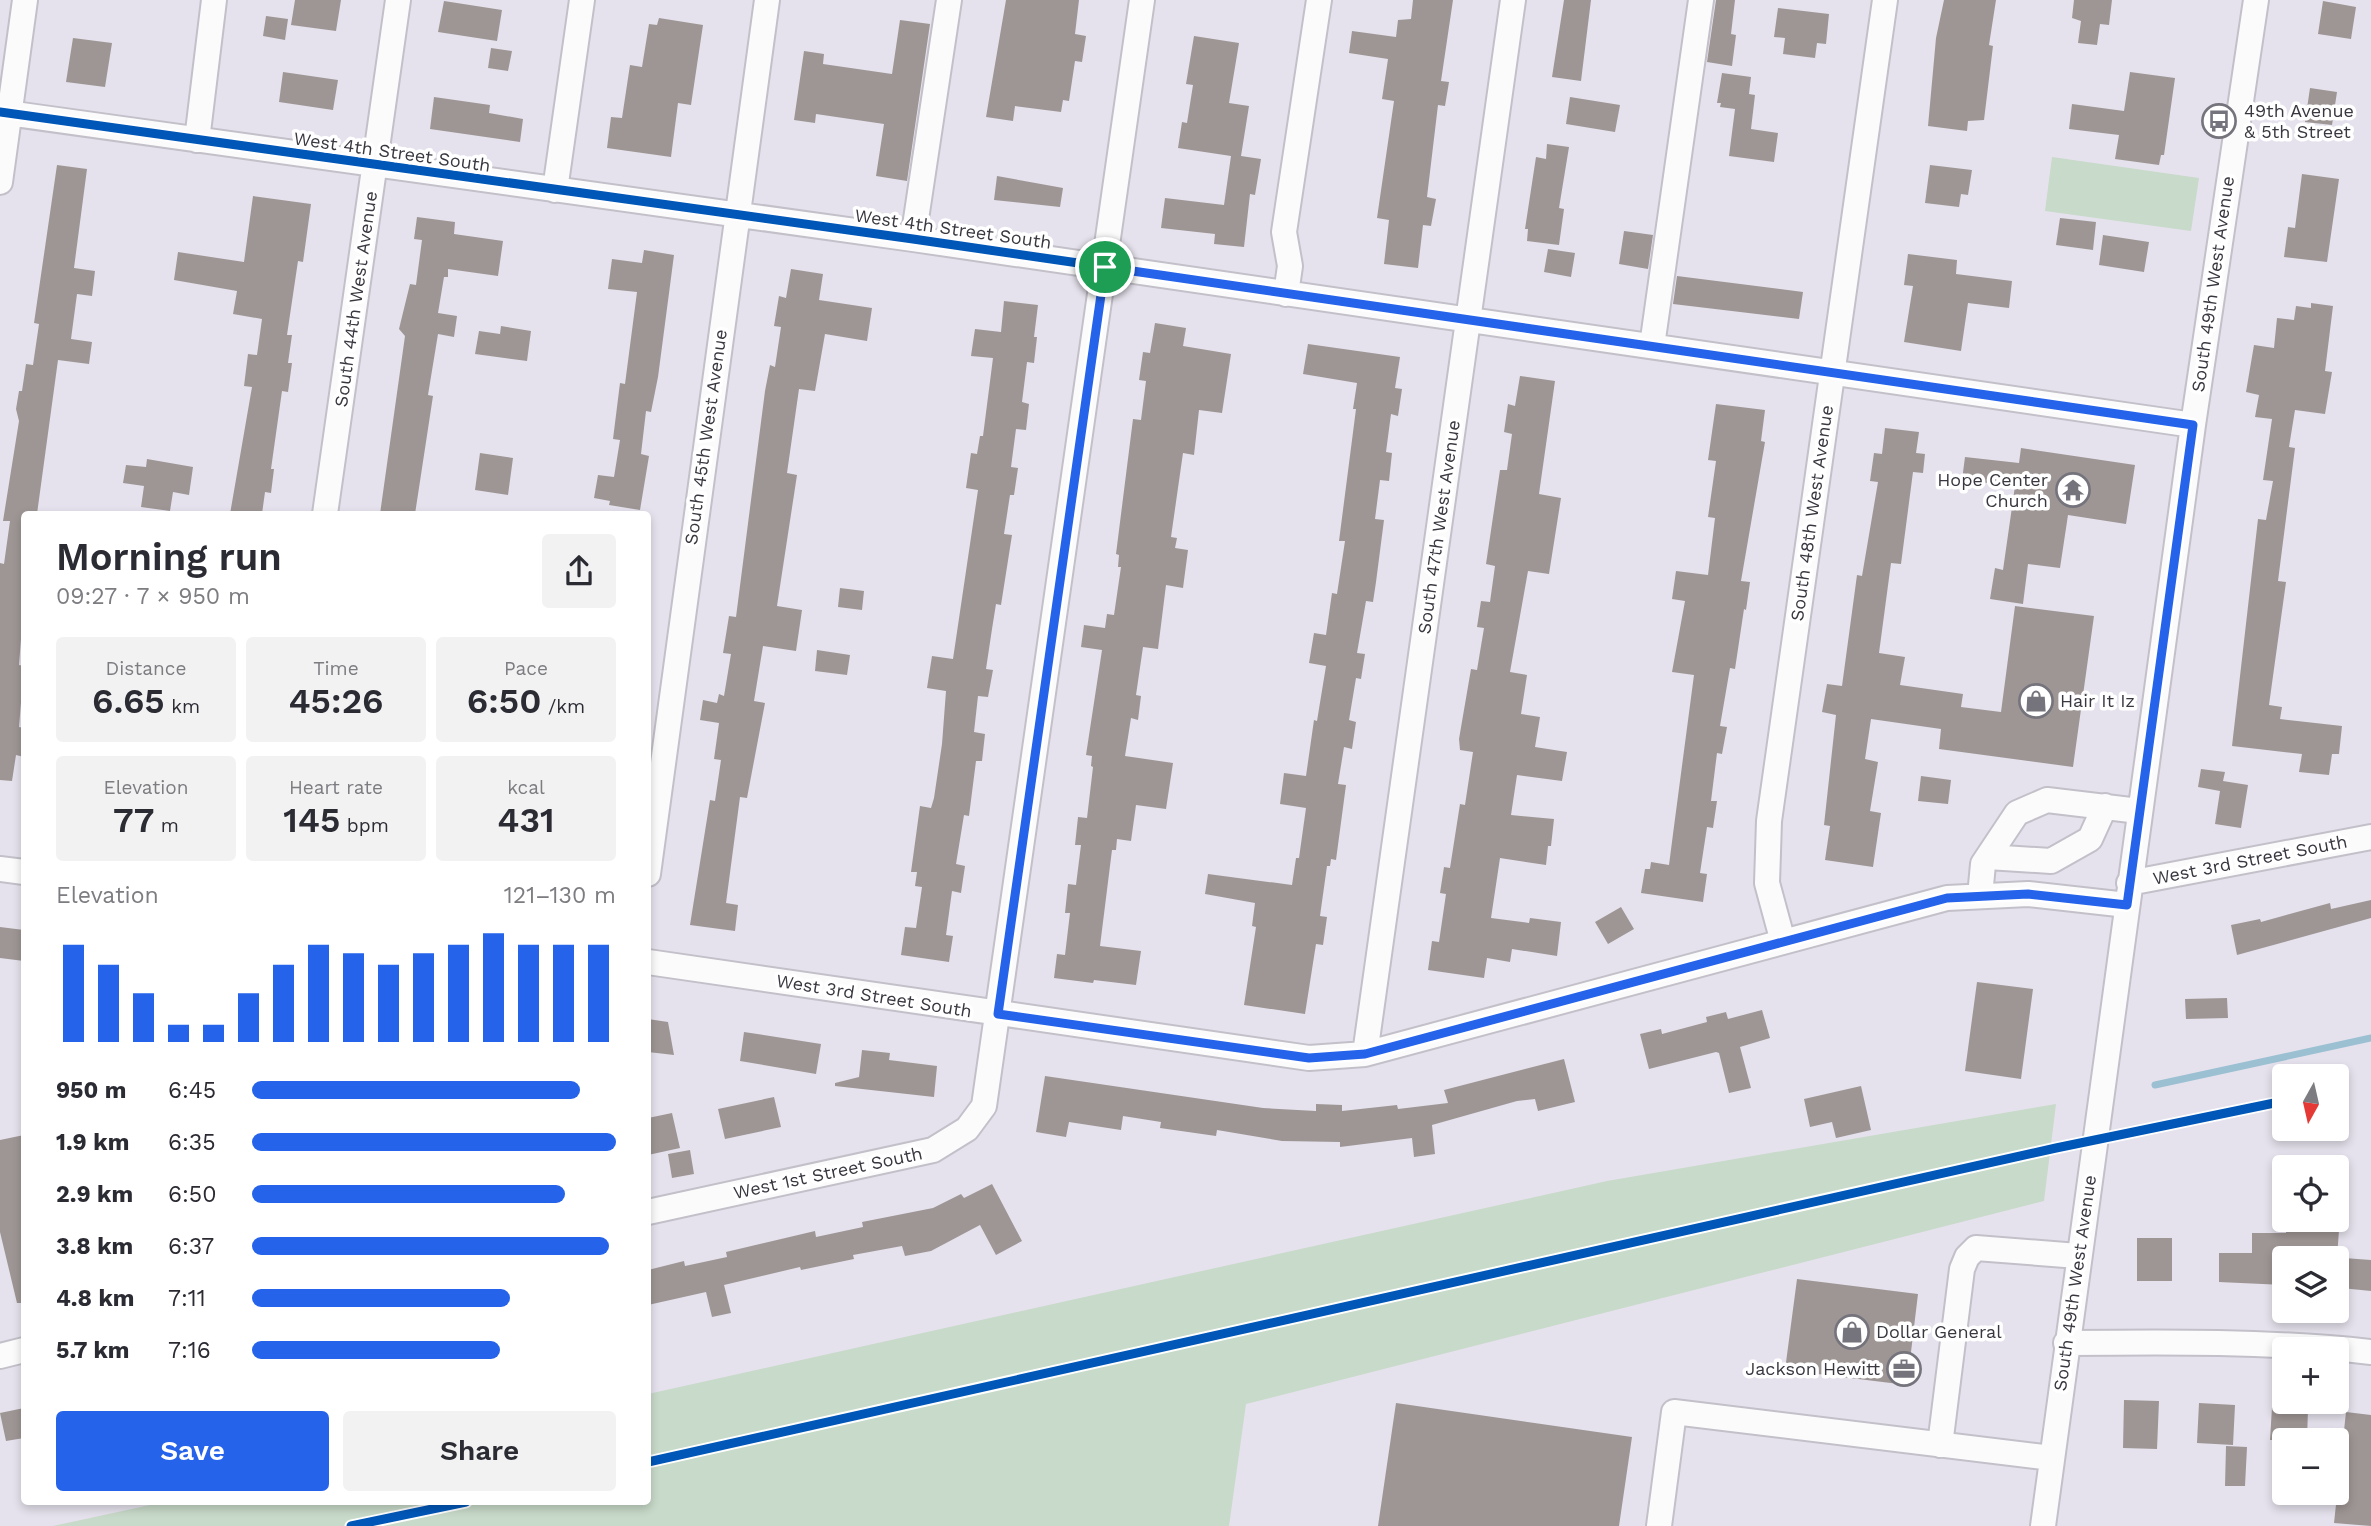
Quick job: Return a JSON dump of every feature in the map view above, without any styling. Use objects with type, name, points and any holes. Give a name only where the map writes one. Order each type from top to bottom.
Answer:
[{"type":"street","points":[[0,182],[5,113],[25,0]]},
{"type":"street","points":[[197,140],[214,0]]},
{"type":"street","name":"South 44th West Avenue","points":[[325,511],[398,0]]},
{"type":"street","points":[[555,190],[582,0]]},
{"type":"street","name":"South 45th West Avenue","points":[[651,852],[767,0]]},
{"type":"street","points":[[913,239],[949,0]]},
{"type":"street","name":"West 1st Street South","points":[[651,1212],[933,1150],[967,1129],[984,1106],[1142,0]]},
{"type":"street","points":[[1286,294],[1290,266],[1284,232],[1319,0]]},
{"type":"street","name":"South 47th West Avenue","points":[[1365,1054],[1513,0]]},
{"type":"street","points":[[1652,346],[1701,0]]},
{"type":"street","name":"South 48th West Avenue","points":[[1783,942],[1767,883],[1768,833],[1885,0]]},
{"type":"street","name":"South 49th West Avenue","points":[[2043,1526],[2193,425],[2256,0]]},
{"type":"street","name":"West 4th Street South","points":[[5,113],[913,239],[2193,425]]},
{"type":"street","points":[[1980,896],[1983,864],[2017,813],[2047,800],[2140,811]]},
{"type":"street","points":[[1988,857],[2051,861],[2090,839],[2105,806]]},
{"type":"street","name":"West 3rd Street South","points":[[651,962],[1309,1058],[1365,1054],[1908,906],[1947,898],[1980,896],[2128,894],[2371,837]]},
{"type":"street","points":[[0,869],[21,872]]},
{"type":"street","points":[[1940,1445],[1962,1269],[1967,1257],[1976,1248],[2078,1256]]},
{"type":"street","points":[[2066,1343],[2189,1342],[2319,1346],[2371,1352]]},
{"type":"street","points":[[0,1356],[21,1351]]},
{"type":"street","points":[[1659,1526],[1674,1412],[2052,1458]]},
{"type":"green space","points":[[2052,157],[2199,178],[2191,231],[2045,211]]},
{"type":"green space","points":[[2056,1104],[2044,1201],[1246,1404],[1229,1526],[53,1526],[150,1505],[651,1505],[651,1393],[1607,1181]]},
{"type":"building","points":[[295,0],[341,0],[336,31],[291,25]]},
{"type":"building","points":[[1006,0],[1079,0],[1075,34],[1086,36],[1082,62],[1075,61],[1069,101],[1063,100],[1061,112],[1015,106],[1013,121],[986,117]]},
{"type":"building","points":[[1413,0],[1453,0],[1441,81],[1449,82],[1445,106],[1438,105],[1427,197],[1436,199],[1431,226],[1423,225],[1418,268],[1384,264],[1389,220],[1377,218],[1394,101],[1382,99],[1388,59],[1349,53],[1352,31],[1396,37],[1398,20],[1411,19]]},
{"type":"building","points":[[1564,0],[1591,0],[1581,81],[1552,77]]},
{"type":"building","points":[[1716,0],[1735,0],[1731,34],[1736,35],[1732,66],[1707,62]]},
{"type":"building","points":[[1944,0],[1996,0],[1989,45],[1993,46],[1984,120],[1968,121],[1967,131],[1928,126],[1936,38]]},
{"type":"building","points":[[2074,0],[2112,0],[2109,25],[2100,24],[2097,45],[2078,43],[2081,21],[2072,18]]},
{"type":"building","points":[[444,1],[502,10],[497,41],[438,32]]},
{"type":"building","points":[[2323,1],[2356,7],[2351,39],[2318,34]]},
{"type":"building","points":[[1778,8],[1829,14],[1826,44],[1817,43],[1815,58],[1783,54],[1785,38],[1774,37]]},
{"type":"building","points":[[266,16],[288,19],[285,40],[263,36]]},
{"type":"building","points":[[659,18],[703,25],[691,105],[678,103],[671,157],[607,148],[611,117],[622,118],[630,65],[642,67],[649,24],[657,25]]},
{"type":"building","points":[[900,20],[930,24],[907,181],[876,176],[884,124],[816,114],[815,123],[794,120],[804,51],[824,54],[823,64],[892,74]]},
{"type":"building","points":[[1194,36],[1239,43],[1229,103],[1249,106],[1241,156],[1261,159],[1255,195],[1250,194],[1244,247],[1214,244],[1215,234],[1161,228],[1165,198],[1224,205],[1231,156],[1178,148],[1182,122],[1187,123],[1193,85],[1186,84]]},
{"type":"building","points":[[73,38],[112,43],[105,87],[66,82]]},
{"type":"building","points":[[491,48],[512,51],[508,71],[488,68]]},
{"type":"building","points":[[283,72],[338,80],[333,110],[279,102]]},
{"type":"building","points":[[2130,72],[2175,78],[2164,155],[2161,155],[2159,165],[2115,159],[2119,135],[2069,129],[2072,104],[2124,111]]},
{"type":"building","points":[[1722,73],[1751,77],[1749,94],[1755,95],[1751,129],[1778,133],[1774,162],[1729,156],[1735,109],[1720,107],[1721,103],[1717,103]]},
{"type":"building","points":[[2310,88],[2337,92],[2332,125],[2305,122]]},
{"type":"building","points":[[434,97],[490,105],[489,113],[523,119],[520,142],[430,129]]},
{"type":"building","points":[[1570,97],[1620,105],[1615,132],[1566,124]]},
{"type":"building","points":[[1547,144],[1569,147],[1559,208],[1564,209],[1559,245],[1527,241],[1528,229],[1525,229],[1536,157],[1546,159]]},
{"type":"building","points":[[57,165],[87,169],[74,268],[95,271],[92,296],[77,294],[71,339],[92,342],[89,364],[58,360],[37,511],[21,511],[21,756],[16,755],[12,781],[0,780],[0,563],[4,564],[10,521],[3,521],[19,421],[16,409],[26,364],[33,365],[39,324],[34,323]]},
{"type":"building","points":[[1930,165],[1972,170],[1968,195],[1961,194],[1959,207],[1925,203]]},
{"type":"building","points":[[2302,174],[2339,179],[2327,262],[2284,257],[2288,227],[2295,228]]},
{"type":"building","points":[[997,176],[1063,188],[1060,207],[994,200]]},
{"type":"building","points":[[253,196],[311,204],[303,262],[298,261],[287,335],[292,335],[288,392],[282,391],[271,469],[274,469],[271,493],[265,492],[262,511],[231,511],[252,387],[244,386],[248,354],[257,355],[262,319],[233,314],[237,291],[174,280],[178,252],[244,262]]},
{"type":"building","points":[[417,217],[455,222],[454,234],[503,241],[498,276],[448,269],[448,277],[444,277],[438,313],[457,316],[454,337],[438,334],[428,395],[433,396],[415,511],[380,511],[405,336],[399,329],[410,284],[416,285],[422,240],[414,239]]},
{"type":"building","points":[[2060,218],[2096,222],[2093,250],[2056,245]]},
{"type":"building","points":[[1624,231],[1653,235],[1648,269],[1619,264]]},
{"type":"building","points":[[2103,235],[2149,242],[2144,272],[2099,265]]},
{"type":"building","points":[[1548,249],[1575,253],[1571,277],[1544,272]]},
{"type":"building","points":[[644,250],[674,255],[658,377],[651,412],[646,411],[641,454],[649,456],[640,510],[609,505],[610,501],[594,498],[598,475],[614,477],[620,440],[613,439],[620,383],[625,384],[637,292],[608,289],[612,259],[642,263]]},
{"type":"building","points":[[1908,254],[1957,260],[1956,274],[2012,281],[2009,308],[1968,303],[1961,351],[1904,342],[1913,286],[1904,285]]},
{"type":"building","points":[[791,269],[823,274],[819,300],[872,308],[867,341],[825,334],[815,391],[799,389],[787,473],[797,475],[777,606],[802,610],[796,651],[763,646],[754,701],[765,703],[747,798],[740,797],[726,903],[738,905],[735,931],[690,925],[710,800],[715,801],[721,760],[714,759],[719,723],[700,720],[703,700],[717,703],[719,694],[724,696],[731,654],[723,653],[729,616],[736,617],[765,391],[770,365],[775,367],[781,327],[774,326],[779,296],[786,298]]},
{"type":"building","points":[[1677,276],[1803,292],[1799,319],[1673,304]]},
{"type":"building","points":[[1004,301],[1038,305],[1034,337],[1037,337],[1034,363],[1027,362],[1022,402],[1029,404],[1026,430],[1016,429],[1011,467],[1018,468],[1014,495],[1010,495],[1004,534],[1012,535],[1001,605],[996,604],[986,669],[993,670],[988,697],[978,696],[974,732],[985,734],[982,761],[976,761],[969,816],[964,815],[956,864],[965,866],[961,893],[952,891],[946,935],[953,936],[949,962],[901,955],[905,927],[916,928],[922,887],[915,886],[917,872],[911,872],[920,806],[931,808],[942,744],[946,691],[927,688],[932,656],[953,659],[978,490],[966,488],[971,453],[977,454],[980,436],[983,436],[993,358],[971,356],[975,329],[1001,332]]},
{"type":"building","points":[[2311,303],[2333,306],[2325,371],[2332,372],[2325,414],[2295,410],[2289,447],[2295,448],[2278,581],[2286,582],[2269,705],[2282,707],[2280,719],[2342,726],[2339,754],[2332,754],[2329,775],[2299,772],[2302,754],[2232,746],[2258,519],[2266,520],[2273,481],[2263,480],[2272,419],[2255,417],[2259,395],[2246,392],[2254,345],[2274,348],[2277,318],[2294,320],[2296,306],[2311,308]]},
{"type":"building","points":[[1155,323],[1186,328],[1183,346],[1231,354],[1222,413],[1199,410],[1194,455],[1183,453],[1171,537],[1177,538],[1175,548],[1188,550],[1183,588],[1166,585],[1158,649],[1143,647],[1136,695],[1141,696],[1138,720],[1131,718],[1125,756],[1173,763],[1166,809],[1136,805],[1131,841],[1117,839],[1116,850],[1112,850],[1100,946],[1141,951],[1136,985],[1094,980],[1093,983],[1054,978],[1057,954],[1065,955],[1070,913],[1065,913],[1068,884],[1076,885],[1081,845],[1075,845],[1078,817],[1087,818],[1093,767],[1092,756],[1086,755],[1102,650],[1081,647],[1084,625],[1105,628],[1107,614],[1114,615],[1121,567],[1118,567],[1119,555],[1116,554],[1133,419],[1141,420],[1146,381],[1139,380],[1143,352],[1150,353]]},
{"type":"building","points":[[501,326],[531,331],[527,361],[475,354],[479,331],[500,334]]},
{"type":"building","points":[[1308,344],[1400,357],[1395,388],[1402,389],[1398,416],[1391,414],[1386,452],[1392,453],[1389,481],[1380,480],[1375,519],[1384,520],[1376,582],[1373,602],[1366,601],[1357,653],[1365,654],[1361,679],[1356,678],[1349,720],[1356,722],[1352,749],[1344,747],[1338,784],[1346,785],[1336,860],[1331,859],[1330,866],[1327,866],[1320,916],[1327,917],[1323,945],[1316,944],[1305,1014],[1244,1005],[1256,927],[1252,926],[1255,903],[1205,894],[1208,874],[1292,885],[1296,858],[1299,858],[1306,808],[1280,804],[1284,773],[1306,776],[1314,720],[1317,721],[1326,666],[1309,663],[1314,633],[1326,635],[1332,593],[1337,594],[1345,541],[1339,541],[1357,383],[1303,374]]},
{"type":"building","points":[[1520,376],[1555,381],[1539,494],[1561,498],[1549,574],[1528,571],[1510,672],[1527,675],[1521,714],[1540,717],[1535,747],[1567,752],[1562,781],[1517,775],[1511,815],[1554,819],[1551,846],[1548,846],[1546,865],[1500,858],[1491,918],[1529,923],[1530,918],[1561,922],[1557,956],[1512,949],[1510,962],[1487,958],[1484,978],[1428,970],[1432,941],[1439,942],[1446,894],[1440,893],[1444,867],[1450,868],[1460,804],[1465,805],[1473,752],[1460,750],[1459,739],[1471,669],[1477,670],[1484,628],[1477,627],[1481,601],[1490,602],[1495,566],[1486,564],[1500,470],[1507,470],[1512,434],[1504,432],[1508,404],[1515,406]]},
{"type":"building","points":[[1716,404],[1765,410],[1761,441],[1765,442],[1741,581],[1750,582],[1746,610],[1744,609],[1735,669],[1730,668],[1720,726],[1727,727],[1722,754],[1717,753],[1711,801],[1717,801],[1713,828],[1707,827],[1700,873],[1707,874],[1703,902],[1641,893],[1645,869],[1650,869],[1651,862],[1669,865],[1694,675],[1672,672],[1685,601],[1672,599],[1676,571],[1708,575],[1715,518],[1708,517],[1716,461],[1708,460]]},
{"type":"building","points":[[1885,428],[1919,432],[1916,453],[1925,454],[1923,473],[1913,472],[1901,564],[1891,563],[1879,653],[1905,657],[1900,685],[1963,694],[1961,707],[2001,712],[2015,606],[2094,616],[2073,767],[1939,749],[1941,729],[1871,719],[1865,759],[1878,762],[1870,811],[1881,813],[1873,867],[1825,860],[1830,826],[1824,825],[1836,715],[1822,712],[1827,684],[1842,686],[1857,575],[1862,576],[1878,482],[1870,481],[1874,453],[1882,454]]},
{"type":"building","name":"Hope Center Church","points":[[2021,448],[2135,465],[2126,524],[2068,515],[2060,568],[2028,564],[2023,604],[1990,599],[1995,568],[2003,570],[2015,486],[1962,480],[1965,457],[2019,463]]},
{"type":"building","points":[[480,453],[513,458],[508,495],[475,490]]},
{"type":"building","points":[[147,459],[193,467],[189,495],[173,492],[170,511],[141,507],[144,486],[123,483],[126,465],[146,467]]},
{"type":"building","points":[[840,588],[864,591],[862,610],[838,607]]},
{"type":"building","points":[[817,650],[850,655],[847,675],[815,671]]},
{"type":"building","points":[[2201,769],[2225,772],[2223,781],[2248,785],[2241,828],[2215,824],[2220,791],[2198,787]]},
{"type":"building","points":[[1921,776],[1951,780],[1948,804],[1918,801]]},
{"type":"building","points":[[2371,900],[2371,918],[2237,955],[2231,925],[2260,919],[2261,922],[2330,903],[2331,909]]},
{"type":"building","points":[[1621,907],[1634,929],[1608,944],[1595,922]]},
{"type":"building","points":[[0,927],[21,930],[21,961],[0,958]]},
{"type":"building","points":[[1977,982],[2033,989],[2021,1079],[1965,1071]]},
{"type":"building","points":[[2227,998],[2228,1018],[2186,1019],[2185,999]]},
{"type":"building","points":[[1762,1010],[1770,1038],[1740,1047],[1751,1088],[1729,1093],[1719,1053],[1716,1052],[1649,1069],[1640,1034],[1661,1029],[1662,1034],[1707,1022],[1706,1017],[1726,1012],[1728,1019]]},
{"type":"building","points":[[651,1019],[668,1022],[674,1055],[651,1052]]},
{"type":"building","points":[[744,1032],[821,1044],[816,1074],[740,1061]]},
{"type":"building","points":[[862,1050],[890,1053],[889,1060],[937,1066],[934,1097],[835,1086],[835,1083],[859,1077]]},
{"type":"building","points":[[1564,1059],[1575,1102],[1538,1111],[1535,1099],[1517,1101],[1432,1125],[1435,1154],[1414,1157],[1412,1138],[1340,1147],[1340,1142],[1282,1141],[1217,1130],[1216,1136],[1160,1128],[1161,1122],[1123,1116],[1121,1130],[1069,1122],[1066,1137],[1036,1132],[1045,1076],[1263,1108],[1316,1111],[1316,1104],[1342,1105],[1342,1111],[1397,1105],[1398,1109],[1448,1103],[1444,1090]]},
{"type":"building","points":[[1861,1086],[1871,1130],[1836,1138],[1832,1122],[1810,1127],[1804,1099]]},
{"type":"building","points":[[774,1097],[781,1127],[725,1139],[718,1109]]},
{"type":"building","points":[[672,1113],[680,1148],[651,1154],[651,1117]]},
{"type":"building","points":[[21,1136],[21,1303],[17,1303],[0,1232],[0,1140]]},
{"type":"building","points":[[690,1150],[694,1174],[672,1178],[668,1154]]},
{"type":"building","points":[[992,1184],[1022,1241],[996,1255],[980,1225],[931,1251],[905,1256],[902,1246],[853,1255],[854,1259],[801,1270],[800,1267],[724,1285],[731,1313],[712,1317],[706,1292],[651,1304],[651,1269],[684,1261],[685,1266],[727,1257],[726,1252],[815,1231],[816,1237],[863,1227],[862,1222],[933,1208],[961,1194],[964,1198]]},
{"type":"building","points":[[2339,1232],[2338,1246],[2272,1246],[2272,1284],[2219,1282],[2219,1253],[2252,1253],[2252,1233]]},
{"type":"building","points":[[2137,1238],[2172,1238],[2172,1281],[2137,1281]]},
{"type":"building","points":[[2349,1258],[2371,1260],[2371,1291],[2349,1289]]},
{"type":"building","name":"Dollar General","points":[[1797,1279],[1918,1294],[1907,1385],[1785,1370]]},
{"type":"building","points":[[2124,1400],[2159,1401],[2157,1449],[2123,1448]]},
{"type":"building","points":[[1396,1403],[1632,1437],[1619,1526],[1378,1526]]},
{"type":"building","points":[[2199,1403],[2235,1405],[2233,1445],[2197,1443]]},
{"type":"building","points":[[2272,1407],[2272,1414],[2308,1414],[2307,1428],[2272,1428],[2270,1440]]},
{"type":"building","points":[[21,1409],[21,1438],[6,1441],[0,1413]]},
{"type":"building","points":[[2349,1412],[2371,1415],[2371,1526],[2334,1523],[2336,1505],[2349,1505],[2349,1428],[2344,1428],[2346,1414]]},
{"type":"building","points":[[2226,1446],[2247,1447],[2245,1486],[2225,1486]]},
{"type":"waterway","points":[[2155,1085],[2371,1038]]},
{"type":"cycle path","points":[[0,112],[913,239],[2193,425]]},
{"type":"cycle path","points":[[651,1461],[2056,1148],[2272,1103]]},
{"type":"cycle path","points":[[351,1526],[452,1505]]},
{"type":"place","name":"49th Avenue & 5th Street","points":[[2219,121]]},
{"type":"place","name":"Hope Center Church","points":[[2073,490]]},
{"type":"place","name":"Hair It Iz","points":[[2036,701]]},
{"type":"place","name":"Dollar General","points":[[1852,1332]]},
{"type":"place","name":"Jackson Hewitt","points":[[1904,1369]]},
{"type":"route","points":[[1105,267],[2193,425],[2127,905],[2028,894],[1947,898],[1908,906],[1365,1054],[1309,1058],[998,1014],[1105,267]]}]
